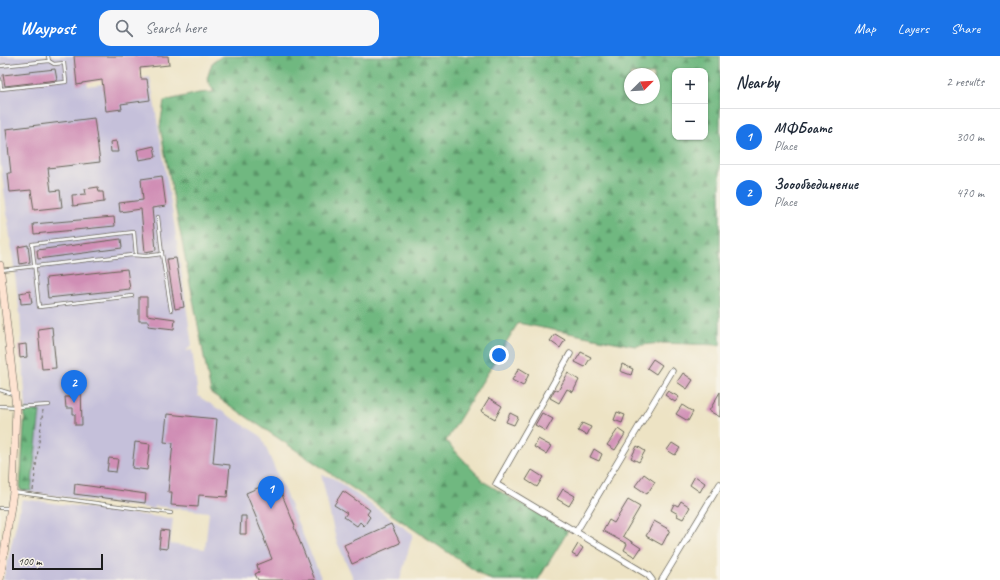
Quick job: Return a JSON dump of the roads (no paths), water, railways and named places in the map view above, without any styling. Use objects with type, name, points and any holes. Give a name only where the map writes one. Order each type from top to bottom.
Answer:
[{"type":"street","points":[[0,268],[16,407],[12,508],[0,580]]},
{"type":"street","points":[[570,354],[496,484],[648,575],[652,580]]},
{"type":"street","points":[[576,532],[672,371]]},
{"type":"street","points":[[662,580],[720,484]]},
{"type":"lane","points":[[48,56],[49,61]]},
{"type":"lane","points":[[0,66],[49,61],[54,64],[64,63],[66,82],[1,89],[0,78]]},
{"type":"lane","points":[[158,217],[171,310]]},
{"type":"lane","points":[[132,296],[39,306],[32,244],[134,232],[136,255]]},
{"type":"lane","points":[[0,268],[35,266],[136,255],[146,256],[162,254]]},
{"type":"lane","points":[[0,390],[14,394]]},
{"type":"lane","points":[[0,406],[16,407],[49,405]]},
{"type":"lane","points":[[13,492],[171,513]]},
{"type":"lane","points":[[0,508],[12,508]]},
{"type":"place","name":"Зоообъединение","points":[[74,403]]},
{"type":"place","name":"МФБоатс","points":[[271,509]]}]
